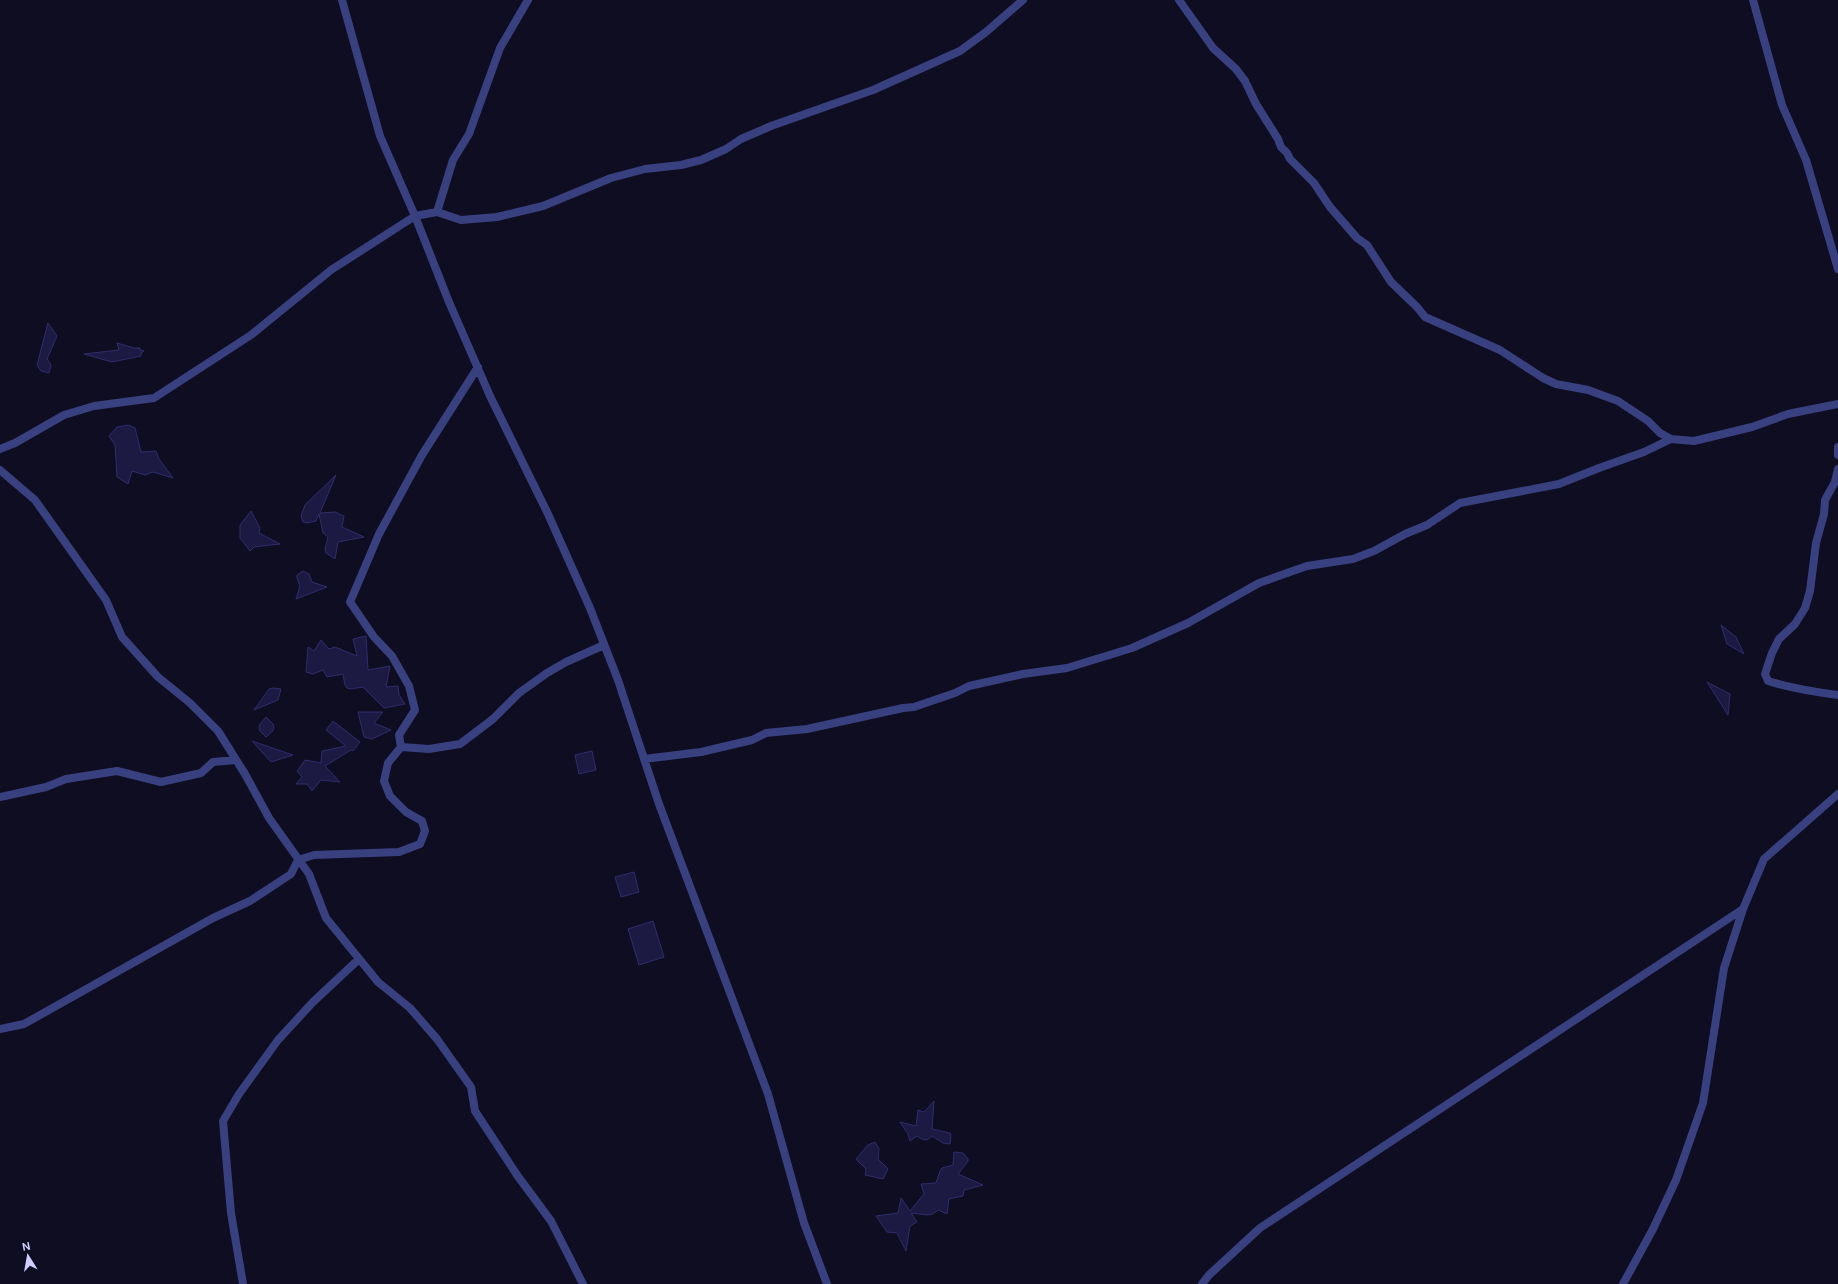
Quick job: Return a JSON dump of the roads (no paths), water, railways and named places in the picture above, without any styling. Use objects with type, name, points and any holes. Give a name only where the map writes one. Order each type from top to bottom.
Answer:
[{"type":"street","points":[[342,0],[380,136],[415,216],[449,302],[478,367],[548,514],[618,680],[662,811],[768,1094],[804,1223],[827,1284]]},
{"type":"street","points":[[437,212],[453,160],[469,134],[500,48],[528,0]]},
{"type":"street","points":[[0,449],[15,443],[64,415],[94,406],[154,398],[251,335],[331,270],[415,216],[437,212],[461,220],[497,217],[543,206],[645,169],[681,165],[701,160],[726,149],[741,139],[771,126],[873,90],[960,51],[986,32],[1023,0]]},
{"type":"street","points":[[1179,0],[1213,48],[1236,69],[1245,81],[1256,104],[1281,146],[1288,153],[1290,159],[1314,183],[1330,207],[1357,238],[1370,248],[1379,266],[1391,282],[1417,307],[1425,317],[1500,350],[1542,378],[1556,384],[1588,390],[1618,401],[1648,421],[1660,433],[1671,439],[1694,441],[1727,434],[1788,414],[1838,404]]},
{"type":"street","points":[[1753,0],[1782,105],[1806,160],[1838,269]]},
{"type":"street","points":[[401,748],[398,735],[415,710],[409,686],[392,656],[374,637],[350,602],[379,534],[422,455],[478,367]]},
{"type":"street","points":[[644,759],[701,752],[752,740],[766,733],[807,729],[903,708],[914,707],[955,693],[969,686],[1023,674],[1067,668],[1101,658],[1132,648],[1188,623],[1259,584],[1307,566],[1353,559],[1374,551],[1404,534],[1427,524],[1460,503],[1559,484],[1644,452],[1671,439]]},
{"type":"street","points":[[1838,446],[1838,455]]},
{"type":"street","points":[[1838,469],[1835,482],[1825,500],[1824,514],[1814,556],[1810,591],[1804,608],[1795,624],[1779,639],[1764,674],[1768,681],[1777,684],[1806,691],[1838,695]]},
{"type":"street","points":[[0,470],[35,500],[106,600],[122,637],[158,677],[190,703],[218,731],[269,818],[308,874],[326,918],[378,982],[410,1008],[437,1039],[471,1087],[475,1110],[517,1175],[551,1221],[583,1284]]},
{"type":"street","points":[[401,748],[429,749],[460,744],[493,719],[519,693],[547,673],[566,662],[604,645]]},
{"type":"street","points":[[0,1029],[24,1024],[213,918],[250,901],[290,874],[298,860],[314,855],[399,852],[420,844],[425,831],[422,821],[406,812],[390,796],[384,781],[388,763],[401,748]]},
{"type":"street","points":[[0,797],[46,787],[66,779],[117,771],[161,782],[201,773],[213,762],[236,760]]},
{"type":"street","points":[[1623,1284],[1653,1229],[1676,1180],[1703,1103],[1724,968],[1743,909],[1764,859],[1838,794]]},
{"type":"street","points":[[1202,1284],[1208,1275],[1260,1228],[1743,909]]},
{"type":"street","points":[[243,1284],[230,1213],[223,1121],[239,1094],[278,1040],[313,1002],[359,959]]}]
